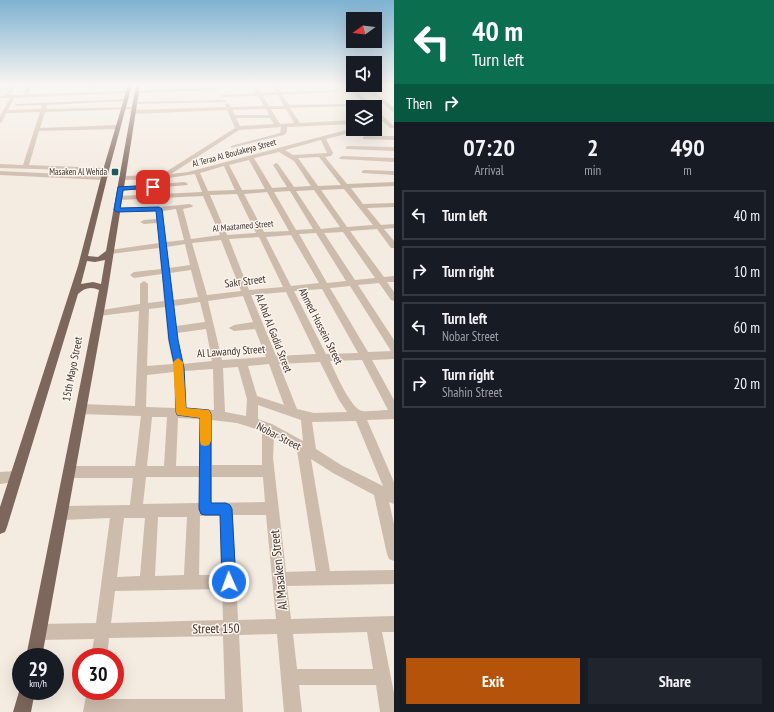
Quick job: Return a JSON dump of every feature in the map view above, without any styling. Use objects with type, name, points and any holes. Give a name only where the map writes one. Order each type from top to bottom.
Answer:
[{"type":"main road","name":"15th Mayo Street","points":[[0,527],[74,293],[117,127],[121,118]]},
{"type":"main road","name":"15th Mayo Street","points":[[36,648],[104,290],[117,210],[129,118]]},
{"type":"main road","points":[[84,257],[96,260],[104,258],[110,252]]},
{"type":"main road","points":[[74,293],[79,288],[91,285],[99,286],[104,290]]},
{"type":"main road","points":[[22,712],[25,700]]},
{"type":"street","points":[[26,166],[40,118]]},
{"type":"street","points":[[234,118],[238,128]]},
{"type":"street","points":[[233,147],[272,146],[283,134],[281,126],[274,118]]},
{"type":"street","points":[[294,118],[298,125]]},
{"type":"street","points":[[316,118],[320,124]]},
{"type":"street","points":[[339,118],[346,125]]},
{"type":"street","points":[[383,118],[393,127]]},
{"type":"street","points":[[382,121],[394,121]]},
{"type":"street","points":[[162,177],[238,128],[346,123]]},
{"type":"street","points":[[36,130],[117,127]]},
{"type":"street","points":[[382,128],[393,127]]},
{"type":"street","points":[[245,128],[292,157],[345,228],[394,298]]},
{"type":"street","name":"Al Teraa Al Boulakeya Street","points":[[120,188],[162,177],[197,172],[251,158],[272,146],[323,138],[346,132]]},
{"type":"street","points":[[362,136],[379,160]]},
{"type":"street","points":[[292,157],[329,155],[330,153],[323,138]]},
{"type":"street","points":[[365,138],[394,138]]},
{"type":"street","points":[[348,148],[394,149]]},
{"type":"street","points":[[321,156],[394,246]]},
{"type":"street","points":[[251,158],[365,356],[394,412],[360,416],[322,418],[306,417],[252,399]]},
{"type":"street","points":[[342,158],[394,160]]},
{"type":"street","points":[[357,159],[371,185]]},
{"type":"street","name":"Ahmed Hussein Street","points":[[226,164],[343,397],[353,411],[360,416],[394,498]]},
{"type":"street","points":[[276,165],[394,348]]},
{"type":"street","points":[[1,169],[26,166],[105,174]]},
{"type":"street","points":[[1,169],[105,174]]},
{"type":"street","name":"Al Ahd Al Gadid Street","points":[[197,172],[293,413]]},
{"type":"street","points":[[364,172],[394,173]]},
{"type":"street","points":[[120,188],[185,184]]},
{"type":"street","points":[[120,188],[206,194],[394,184]]},
{"type":"street","points":[[362,206],[394,205]]},
{"type":"street","points":[[117,210],[159,209],[190,206]]},
{"type":"street","points":[[179,207],[204,298],[218,364],[220,415]]},
{"type":"street","points":[[159,209],[172,330],[179,368],[177,412],[170,472]]},
{"type":"street","points":[[144,222],[160,221]]},
{"type":"street","name":"Al Maatamed Street","points":[[110,252],[224,237],[394,226]]},
{"type":"street","points":[[134,275],[196,267]]},
{"type":"street","name":"Sakr Street","points":[[100,312],[288,288],[394,279]]},
{"type":"street","points":[[136,511],[144,411],[142,371],[144,284]]},
{"type":"street","points":[[172,330],[210,325]]},
{"type":"street","points":[[234,328],[259,325]]},
{"type":"street","name":"Al Lawandy Street","points":[[142,371],[272,360],[323,357],[394,356]]},
{"type":"street","points":[[242,362],[252,399],[252,422]]},
{"type":"street","name":"Nobar Street","points":[[81,409],[220,415],[252,422],[268,428],[307,450],[337,470],[394,498]]},
{"type":"street","points":[[191,583],[205,471],[206,414]]},
{"type":"street","points":[[306,417],[307,450],[324,578]]},
{"type":"street","name":"Al Masaken Street","points":[[268,428],[267,458],[271,508],[293,712]]},
{"type":"street","points":[[69,472],[268,471]]},
{"type":"street","points":[[0,478],[16,477]]},
{"type":"street","points":[[380,492],[394,554]]},
{"type":"street","points":[[62,513],[271,508]]},
{"type":"street","points":[[94,700],[92,710],[234,710],[226,509]]},
{"type":"street","points":[[100,648],[118,511]]},
{"type":"street","points":[[147,583],[152,511]]},
{"type":"street","points":[[279,579],[394,577]]},
{"type":"street","points":[[109,584],[229,582]]},
{"type":"street","name":"Street 150","points":[[39,632],[394,624]]},
{"type":"street","points":[[373,625],[389,712]]},
{"type":"street","points":[[289,677],[382,676]]},
{"type":"slow traffic","points":[[178,362],[181,412],[206,414],[205,441]]},
{"type":"place","name":"Masaken Al Wehda","points":[[115,172]]},
{"type":"route","points":[[153,187],[120,189],[117,210],[159,209],[173,340],[179,368],[181,412],[206,414],[205,509],[226,509],[229,582]]}]
